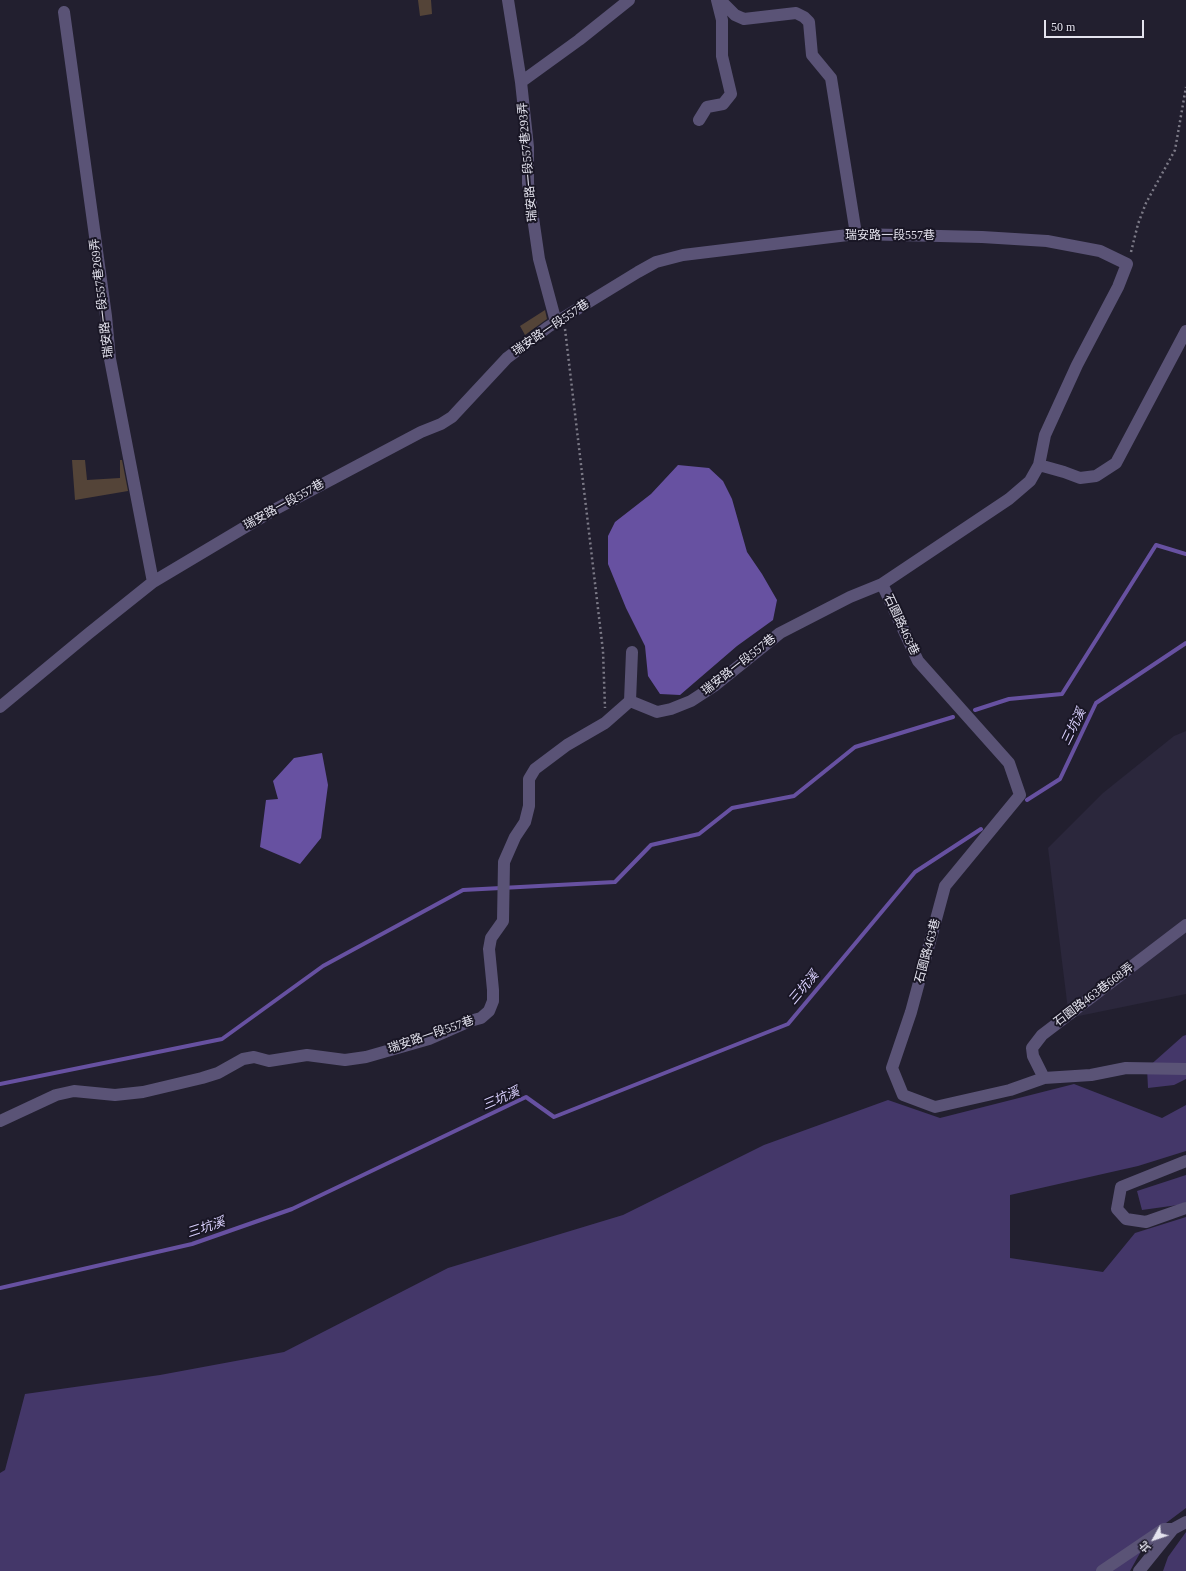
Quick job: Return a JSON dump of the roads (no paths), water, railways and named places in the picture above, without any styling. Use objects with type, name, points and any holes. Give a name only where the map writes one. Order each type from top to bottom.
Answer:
[{"type":"street","name":"瑞安路一段557巷293弄","points":[[508,0],[521,82],[528,147],[528,183],[539,259],[560,320]]},
{"type":"street","points":[[521,82],[579,40],[629,0]]},
{"type":"street","points":[[699,120],[707,107],[723,104],[731,94],[722,56],[722,20],[718,0]]},
{"type":"street","points":[[718,0],[735,15],[744,19],[796,13],[804,17],[809,22],[812,55],[831,78],[856,234]]},
{"type":"street","name":"瑞安路一段557巷269弄","points":[[64,12],[106,316],[110,359],[153,582]]},
{"type":"street","name":"瑞安路一段557巷","points":[[0,707],[153,582],[272,511],[421,432],[441,424],[452,417],[507,358],[560,320],[656,262],[683,254],[856,234],[982,237],[1048,241],[1100,251],[1127,264],[1118,287],[1077,365],[1045,435],[1039,465],[1030,481],[1008,499],[882,584],[850,597],[780,633],[714,686],[691,701],[671,709],[656,712],[648,710],[630,701],[605,723],[567,745],[535,769],[529,779],[530,806],[525,822],[515,837],[505,857],[503,921],[491,938],[489,949],[493,990],[492,1001],[489,1011],[481,1018],[470,1021],[429,1039],[366,1057],[345,1060],[307,1055],[269,1061],[254,1057],[243,1059],[218,1073],[207,1077],[143,1092],[115,1095],[74,1091],[68,1092],[56,1095],[0,1121]]},
{"type":"street","points":[[1039,465],[1080,478],[1096,476],[1116,463],[1186,331]]},
{"type":"street","name":"石園路463巷","points":[[882,584],[918,661],[1009,763],[1020,795],[945,886],[911,1012],[892,1068],[904,1095],[935,1107],[1010,1090],[1044,1078],[1091,1075],[1126,1068],[1186,1069]]},
{"type":"street","points":[[630,701],[632,652]]},
{"type":"street","name":"石園路463巷668弄","points":[[1044,1078],[1033,1056],[1032,1048],[1042,1035],[1186,925]]},
{"type":"street","points":[[1186,1161],[1120,1187],[1117,1209],[1126,1219],[1146,1222],[1186,1208]]},
{"type":"street","points":[[1139,1571],[1173,1529],[1186,1522]]},
{"type":"street","points":[[1102,1571],[1164,1529],[1173,1529]]},
{"type":"waterway","points":[[975,710],[1009,699],[1062,694],[1156,545],[1186,554]]},
{"type":"waterway","name":"三坑溪","points":[[1027,800],[1060,779],[1096,703],[1186,643]]},
{"type":"waterway","points":[[0,1084],[222,1039],[323,966],[463,890],[615,882],[651,845],[699,834],[732,808],[794,796],[855,747],[953,717]]},
{"type":"waterway","name":"三坑溪","points":[[0,1288],[192,1244],[292,1209],[526,1097],[554,1117],[788,1024],[915,872],[981,829]]}]
